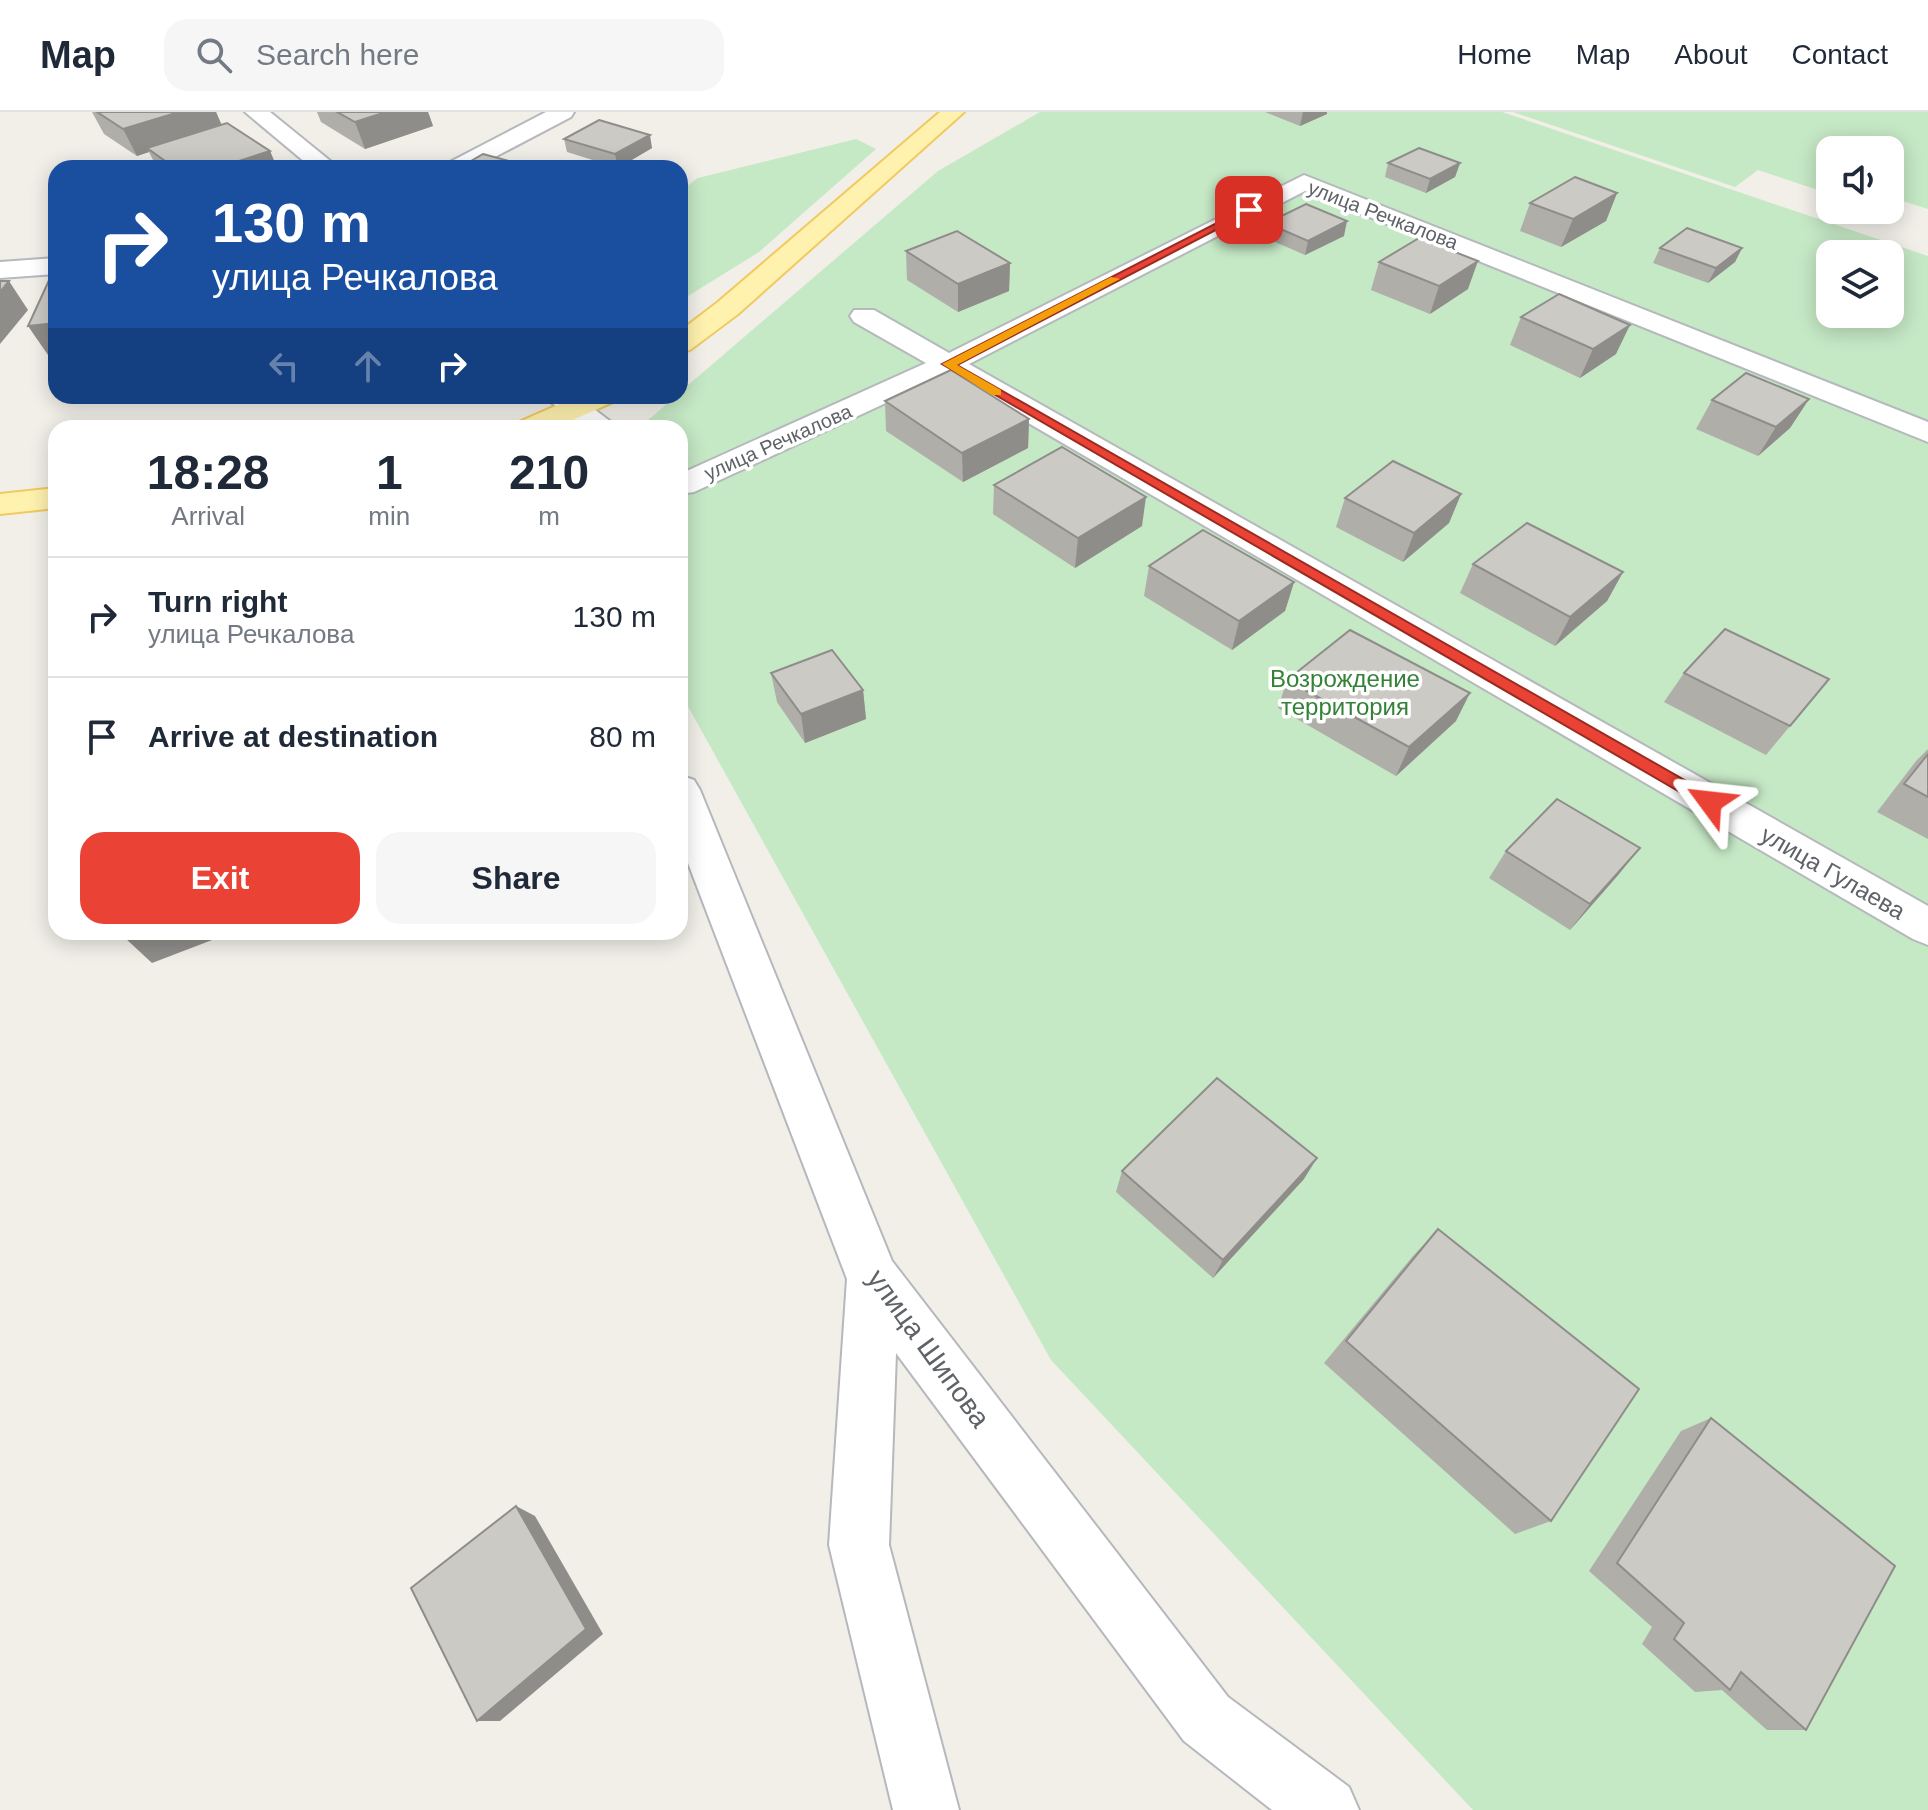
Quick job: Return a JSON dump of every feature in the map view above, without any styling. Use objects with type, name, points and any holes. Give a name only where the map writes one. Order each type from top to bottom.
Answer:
[{"type":"main road","points":[[688,338],[774,269],[953,112]]},
{"type":"main road","points":[[541,420],[563,404]]},
{"type":"main road","points":[[0,504],[48,499]]},
{"type":"street","points":[[256,112],[317,160]]},
{"type":"street","points":[[471,160],[563,112]]},
{"type":"street","name":"улица Речкалова","points":[[688,482],[948,364],[1304,182],[1928,433]]},
{"type":"street","points":[[0,270],[48,267]]},
{"type":"street","name":"улица Гулаева","points":[[864,316],[1928,927]]},
{"type":"street","points":[[569,404],[592,420]]},
{"type":"street","name":"улица Шипова","points":[[688,810],[873,1279],[1206,1719],[1326,1810]]},
{"type":"street","points":[[873,1279],[859,1545],[926,1810]]},
{"type":"green space","name":"Возрождение территория","points":[[1040,112],[1502,112],[1816,218],[1816,224],[1833,224],[1881,240],[1816,240],[1816,328],[1904,328],[1904,248],[1928,256],[1928,1810],[1473,1810],[1051,1360],[688,706],[688,420],[648,420],[667,404],[688,404],[688,385],[938,171]]},
{"type":"green space","points":[[1513,112],[1928,112],[1928,209],[1904,201],[1904,136],[1816,136],[1816,189],[1758,170],[1735,187]]},
{"type":"green space","points":[[856,139],[876,149],[759,252],[688,296],[688,185],[698,178]]},
{"type":"building","points":[[97,112],[179,112],[123,129]]},
{"type":"building","points":[[337,112],[386,112],[355,122]]},
{"type":"building","points":[[599,120],[650,135],[615,154],[564,139]]},
{"type":"building","points":[[227,123],[270,151],[242,160],[164,160],[147,148]]},
{"type":"building","points":[[1419,148],[1460,163],[1430,179],[1388,163]]},
{"type":"building","points":[[483,154],[505,160],[473,160]]},
{"type":"building","points":[[1575,177],[1617,193],[1573,219],[1530,203]]},
{"type":"building","points":[[1306,204],[1347,221],[1308,241],[1267,223]]},
{"type":"building","points":[[1687,228],[1742,248],[1716,268],[1660,248]]},
{"type":"building","points":[[957,231],[1010,263],[958,284],[906,251]]},
{"type":"building","points":[[1419,238],[1478,261],[1439,286],[1379,262]]},
{"type":"building","points":[[0,281],[9,281],[0,292]]},
{"type":"building","points":[[48,283],[48,324],[28,326]]},
{"type":"building","points":[[1559,294],[1630,325],[1593,349],[1521,317]]},
{"type":"building","points":[[951,370],[1029,419],[962,453],[885,401]]},
{"type":"building","points":[[1746,373],[1809,399],[1776,427],[1712,400]]},
{"type":"building","points":[[1062,447],[1146,497],[1078,538],[994,485]]},
{"type":"building","points":[[1393,461],[1461,494],[1414,533],[1345,498]]},
{"type":"building","points":[[1527,523],[1623,572],[1570,617],[1473,564]]},
{"type":"building","points":[[1203,530],[1294,582],[1239,621],[1149,566]]},
{"type":"building","points":[[1725,629],[1829,679],[1790,726],[1684,673]]},
{"type":"building","points":[[1350,630],[1470,693],[1409,747],[1287,680]]},
{"type":"building","points":[[832,650],[863,690],[801,714],[771,673]]},
{"type":"building","points":[[1928,754],[1928,797],[1904,784]]},
{"type":"building","points":[[1557,799],[1640,848],[1590,904],[1506,851]]},
{"type":"building","points":[[1217,1078],[1317,1158],[1223,1260],[1122,1171]]},
{"type":"building","points":[[1438,1229],[1639,1389],[1551,1521],[1346,1341]]},
{"type":"building","points":[[1711,1418],[1895,1566],[1806,1730],[1741,1672],[1730,1690],[1674,1639],[1684,1623],[1617,1563]]},
{"type":"building","points":[[516,1506],[586,1629],[477,1721],[411,1588]]},
{"type":"slow traffic","points":[[997,392],[948,364],[1115,279]]},
{"type":"route","points":[[1249,210],[948,364],[1710,802]]}]
